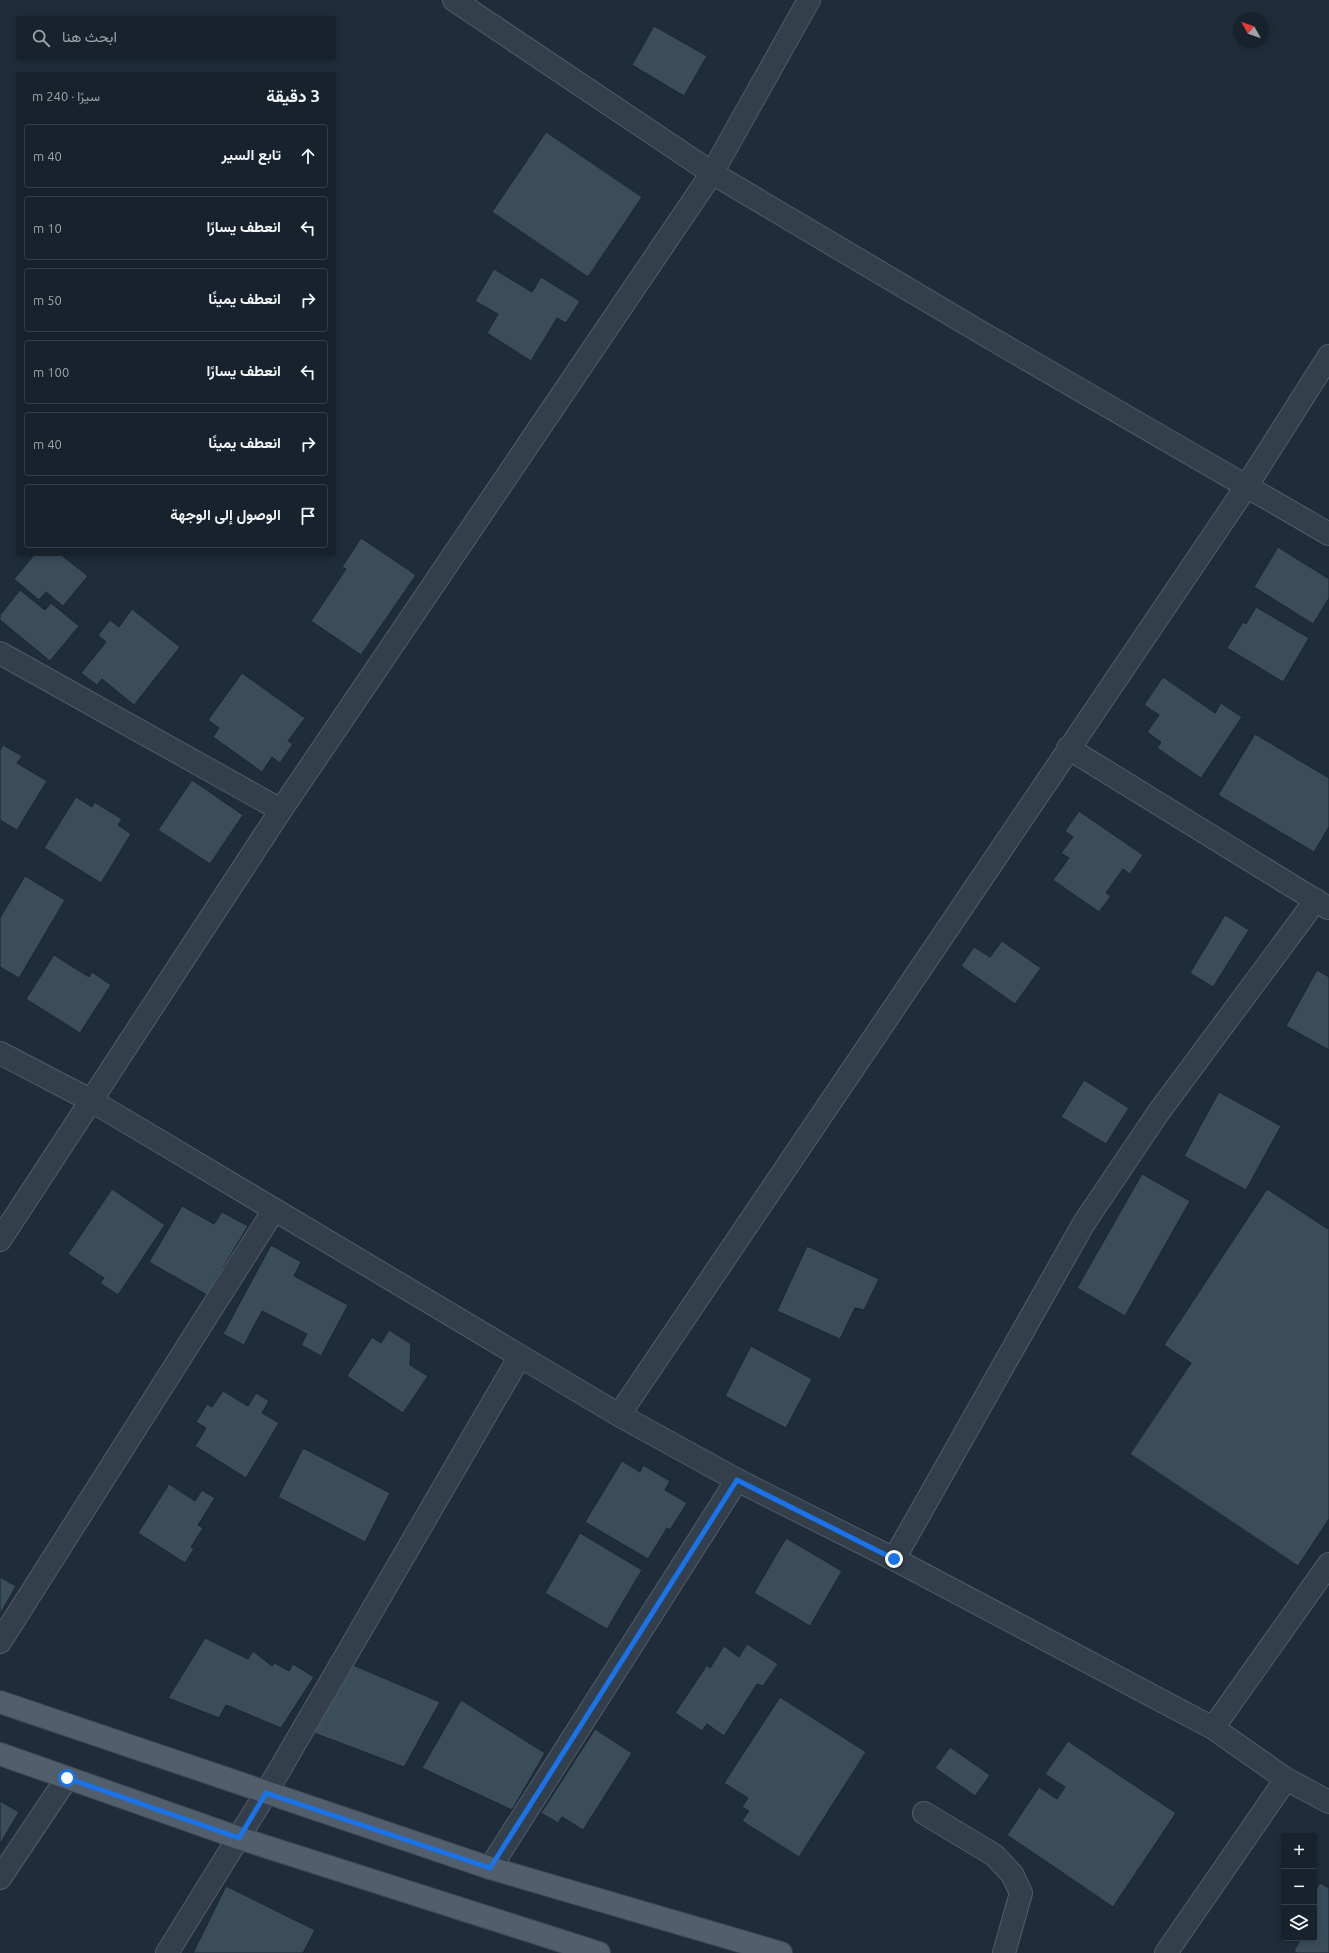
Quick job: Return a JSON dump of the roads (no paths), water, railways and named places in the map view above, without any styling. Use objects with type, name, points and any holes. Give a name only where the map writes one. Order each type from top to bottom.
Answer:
[{"type":"main road","points":[[0,1702],[490,1868],[781,1953]]},
{"type":"main road","points":[[0,1754],[239,1838],[599,1953]]},
{"type":"street","points":[[454,0],[712,173],[1246,487],[1329,534]]},
{"type":"street","points":[[0,1240],[281,810],[712,173],[809,0]]},
{"type":"street","points":[[619,1415],[1068,748],[1246,487],[1329,356]]},
{"type":"street","points":[[0,654],[281,810]]},
{"type":"street","points":[[894,1559],[1084,1223],[1158,1113],[1323,904],[1068,748]]},
{"type":"street","points":[[0,1053],[92,1101],[619,1415],[737,1480],[894,1559],[1213,1728],[1286,1779],[1329,1802]]},
{"type":"street","points":[[0,1642],[274,1210]]},
{"type":"street","points":[[166,1953],[266,1793],[520,1356]]},
{"type":"street","points":[[490,1868],[737,1480]]},
{"type":"street","points":[[1213,1728],[1329,1564]]},
{"type":"street","points":[[0,1878],[67,1778]]},
{"type":"street","points":[[1166,1953],[1286,1779]]},
{"type":"street","points":[[924,1813],[994,1855],[1012,1874],[1020,1893],[1004,1953]]}]
